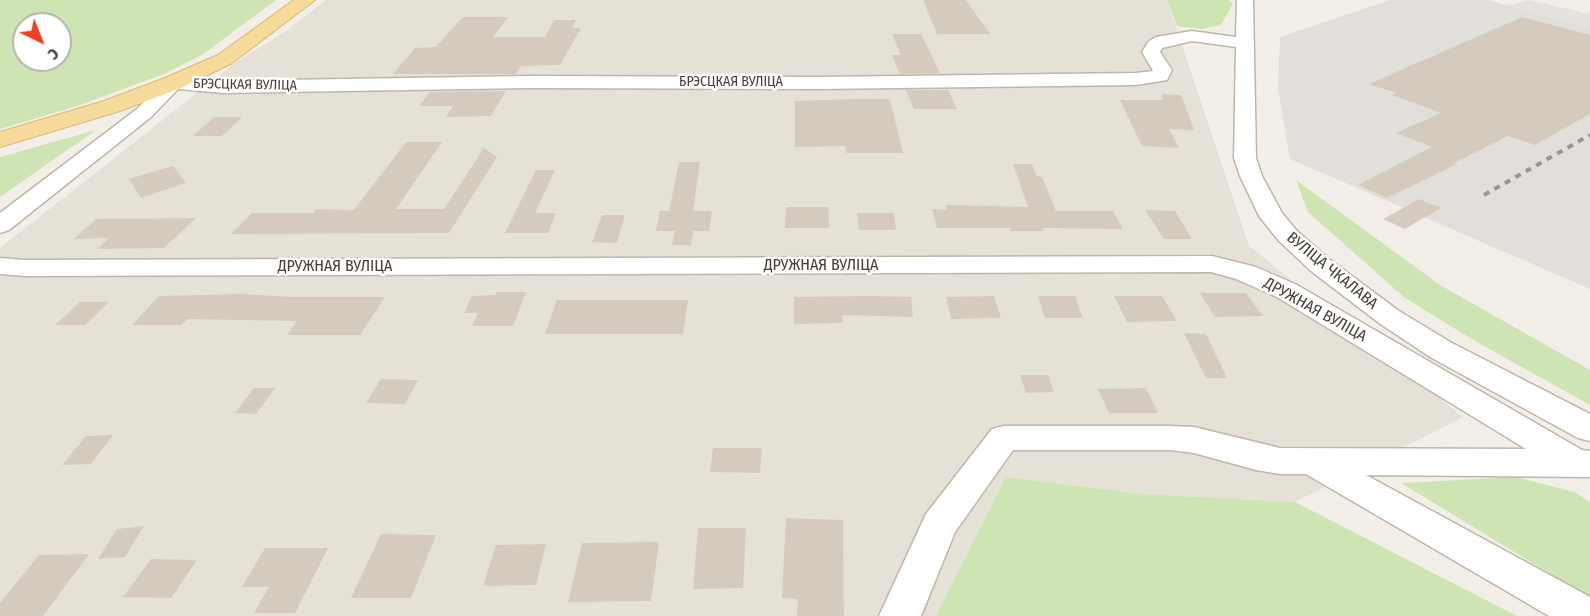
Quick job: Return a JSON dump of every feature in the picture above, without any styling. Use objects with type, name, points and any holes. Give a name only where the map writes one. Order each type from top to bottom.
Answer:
[{"type":"main road","points":[[0,140],[112,106],[173,83],[225,59],[306,0]]},
{"type":"street","name":"ВУЛІЦА ЧКАЛАВА","points":[[1245,0],[1245,158],[1271,216],[1288,236],[1354,291],[1440,350],[1590,429]]},
{"type":"street","name":"БРЭСЦКАЯ ВУЛІЦА","points":[[173,83],[223,87],[540,82],[819,83],[1136,80],[1160,76],[1163,70],[1151,52],[1155,45],[1162,41],[1192,36],[1245,43]]},
{"type":"street","points":[[0,225],[144,113],[173,83]]},
{"type":"street","name":"ДРУЖНАЯ ВУЛІЦА","points":[[0,266],[72,268],[1212,264],[1246,273],[1287,291],[1583,464]]},
{"type":"street","points":[[900,616],[939,525],[1004,438],[1170,438],[1194,440],[1256,458],[1315,463],[1449,461],[1583,464]]},
{"type":"street","points":[[1315,463],[1586,616]]},
{"type":"shaded area","points":[[326,0],[1167,0],[1249,246],[1463,417],[1295,502],[1143,494],[1007,477],[936,616],[0,616],[0,248],[235,63],[286,31]]},
{"type":"shaded area","points":[[1390,0],[1488,0],[1590,27],[1590,289],[1290,159],[1278,89],[1280,37]]},
{"type":"shaded area","points":[[1530,0],[1590,14],[1590,27],[1508,5]]},
{"type":"green space","points":[[0,0],[276,0],[202,55],[164,74],[77,106],[0,129]]},
{"type":"green space","points":[[1167,0],[1228,0],[1233,4],[1221,25],[1201,29],[1177,26]]},
{"type":"green space","points":[[96,130],[0,197],[0,157]]},
{"type":"green space","points":[[1296,180],[1440,285],[1590,370],[1590,405],[1475,341],[1405,298],[1308,212]]},
{"type":"green space","points":[[1006,477],[1143,494],[1295,502],[1517,616],[936,616]]},
{"type":"green space","points":[[1516,477],[1574,492],[1590,502],[1590,598],[1401,483]]},
{"type":"building","points":[[923,0],[966,0],[990,34],[937,34]]},
{"type":"building","points":[[463,17],[508,17],[493,37],[545,37],[554,20],[576,20],[572,28],[581,28],[560,65],[521,66],[516,74],[393,74],[415,48],[436,47]]},
{"type":"building","points":[[1522,17],[1590,35],[1590,114],[1535,145],[1508,136],[1387,198],[1358,185],[1432,147],[1396,133],[1441,113],[1392,95],[1397,93],[1369,84]]},
{"type":"building","points":[[892,34],[921,34],[940,73],[900,74],[892,55],[901,55]]},
{"type":"building","points":[[906,90],[948,90],[957,109],[914,109]]},
{"type":"building","points":[[506,91],[491,116],[446,117],[453,106],[419,106],[430,92]]},
{"type":"building","points":[[1161,94],[1181,95],[1194,130],[1169,129],[1179,148],[1142,146],[1120,100],[1163,100]]},
{"type":"building","points":[[890,99],[903,153],[846,153],[845,146],[795,147],[795,101]]},
{"type":"building","points":[[214,117],[242,117],[222,136],[193,136]]},
{"type":"building","points":[[406,142],[442,142],[396,209],[444,209],[484,148],[497,157],[449,233],[231,234],[252,213],[313,213],[316,209],[354,210]]},
{"type":"building","points":[[679,162],[700,162],[693,211],[712,211],[709,231],[693,231],[691,245],[672,245],[675,231],[656,231],[660,211],[669,211]]},
{"type":"building","points":[[1013,164],[1032,164],[1037,176],[1042,177],[1056,211],[1113,211],[1123,229],[1042,228],[1044,231],[1011,231],[1010,228],[937,228],[932,209],[947,210],[946,205],[1028,207]]},
{"type":"building","points":[[173,166],[186,183],[141,198],[129,179]]},
{"type":"building","points":[[536,170],[555,170],[535,213],[556,213],[548,233],[505,233]]},
{"type":"building","points":[[1419,199],[1441,208],[1405,229],[1383,219]]},
{"type":"building","points":[[786,207],[828,207],[829,228],[785,228]]},
{"type":"building","points":[[1145,210],[1175,211],[1192,239],[1164,239]]},
{"type":"building","points":[[857,213],[894,213],[896,230],[859,230]]},
{"type":"building","points":[[602,215],[625,215],[617,243],[592,242]]},
{"type":"building","points":[[196,218],[164,248],[97,249],[109,238],[74,239],[96,219]]},
{"type":"building","points":[[497,292],[526,292],[513,326],[472,326],[478,313],[464,313],[472,296],[496,295]]},
{"type":"building","points":[[1200,293],[1246,293],[1263,316],[1215,317]]},
{"type":"building","points":[[240,294],[293,297],[385,297],[360,335],[287,335],[297,321],[187,319],[182,325],[132,325],[159,296]]},
{"type":"building","points":[[994,296],[1001,318],[951,319],[946,297]]},
{"type":"building","points":[[1038,296],[1075,296],[1083,318],[1045,318]]},
{"type":"building","points":[[1114,296],[1162,296],[1177,321],[1127,322]]},
{"type":"building","points":[[794,297],[911,297],[913,317],[842,315],[843,323],[794,324]]},
{"type":"building","points":[[557,300],[688,300],[683,334],[545,334]]},
{"type":"building","points":[[80,302],[109,302],[85,325],[55,325]]},
{"type":"building","points":[[1184,333],[1206,334],[1227,378],[1206,378]]},
{"type":"building","points":[[1020,375],[1048,375],[1054,392],[1026,393]]},
{"type":"building","points":[[381,379],[418,380],[405,404],[366,403]]},
{"type":"building","points":[[254,388],[275,388],[256,414],[235,413]]},
{"type":"building","points":[[1146,388],[1158,413],[1109,413],[1098,389]]},
{"type":"building","points":[[113,435],[91,464],[62,465],[86,436]]},
{"type":"building","points":[[713,448],[762,448],[760,473],[710,472]]},
{"type":"building","points":[[786,518],[843,520],[844,616],[797,616],[798,599],[782,598]]},
{"type":"building","points":[[144,526],[125,557],[98,559],[117,529]]},
{"type":"building","points":[[698,528],[746,528],[743,588],[693,589]]},
{"type":"building","points":[[381,534],[436,535],[411,598],[351,598]]},
{"type":"building","points":[[659,542],[651,601],[568,602],[582,543]]},
{"type":"building","points":[[546,544],[536,585],[483,586],[496,545]]},
{"type":"building","points":[[265,548],[328,548],[295,613],[254,613],[269,587],[242,587]]},
{"type":"building","points":[[89,554],[43,616],[0,616],[0,603],[39,555]]},
{"type":"building","points":[[151,559],[197,560],[171,598],[123,597]]},
{"type":"railway","points":[[1484,195],[1590,135]]}]
